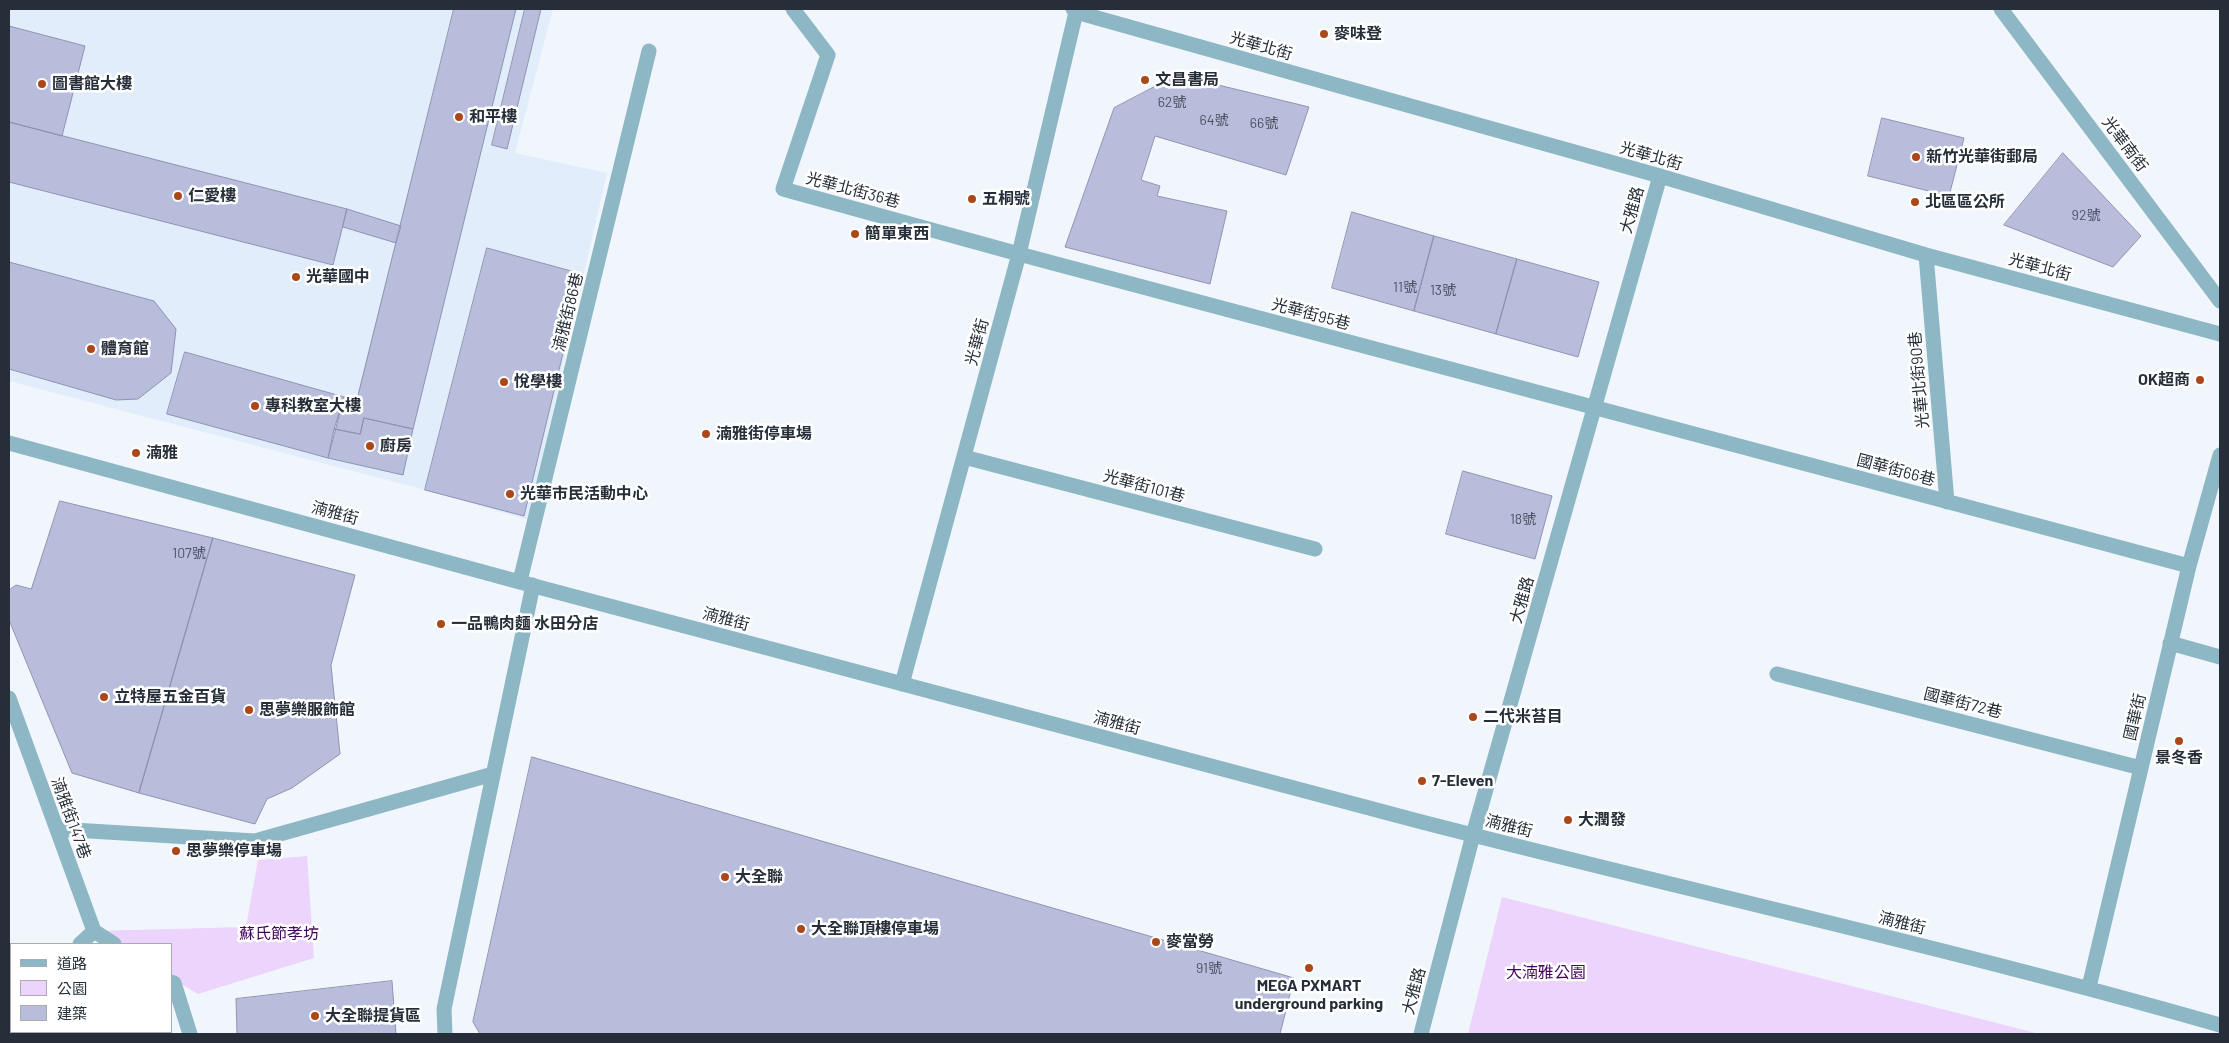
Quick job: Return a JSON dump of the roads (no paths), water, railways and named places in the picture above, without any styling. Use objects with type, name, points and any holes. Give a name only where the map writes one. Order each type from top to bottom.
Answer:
[{"type":"street","name":"光華北街36巷","points":[[793,9],[828,55],[783,189],[1019,254]]},
{"type":"street","name":"光華南街","points":[[2001,9],[2220,301]]},
{"type":"street","name":"光華街","points":[[902,684],[1019,254],[1077,10]]},
{"type":"street","name":"光華北街","points":[[1077,10],[1660,176],[1926,255],[2220,334]]},
{"type":"street","name":"湳雅街86巷","points":[[445,1034],[444,1009],[493,774],[526,583],[649,51]]},
{"type":"street","name":"大雅路","points":[[1421,1034],[1473,835],[1660,176]]},
{"type":"street","name":"光華街95巷","points":[[1019,254],[1594,408]]},
{"type":"street","name":"光華北街90巷","points":[[1926,255],[1947,502]]},
{"type":"street","name":"國華街66巷","points":[[1594,408],[2189,566]]},
{"type":"street","name":"湳雅街","points":[[9,444],[1473,835],[2088,987],[2220,1025]]},
{"type":"street","name":"國華街","points":[[2088,987],[2189,566],[2220,455]]},
{"type":"street","name":"光華街101巷","points":[[964,457],[1314,549]]},
{"type":"street","points":[[2170,643],[2220,657]]},
{"type":"street","name":"國華街72巷","points":[[1777,674],[2141,768]]},
{"type":"street","name":"湳雅街147巷","points":[[9,698],[94,931]]},
{"type":"street","points":[[57,829],[256,841],[493,774]]},
{"type":"street","points":[[81,943],[94,931],[112,943]]},
{"type":"street","points":[[172,982],[174,983],[190,1034]]},
{"type":"place","name":"麥味登","points":[[1324,34]]},
{"type":"place","name":"文昌書局","points":[[1145,80]]},
{"type":"place","name":"圖書館大樓","points":[[42,84]]},
{"type":"place","name":"和平樓","points":[[459,117]]},
{"type":"place","name":"新竹光華街郵局","points":[[1916,157]]},
{"type":"place","name":"仁愛樓","points":[[178,196]]},
{"type":"place","name":"五桐號","points":[[972,199]]},
{"type":"place","name":"北區區公所","points":[[1915,202]]},
{"type":"place","name":"簡單東西","points":[[855,234]]},
{"type":"place","name":"光華國中","points":[[296,277]]},
{"type":"place","name":"體育館","points":[[91,349]]},
{"type":"place","name":"OK超商","points":[[2200,380]]},
{"type":"place","name":"悅學樓","points":[[504,382]]},
{"type":"place","name":"專科教室大樓","points":[[255,406]]},
{"type":"place","name":"湳雅街停車場","points":[[706,434]]},
{"type":"place","name":"廚房","points":[[370,446]]},
{"type":"place","name":"湳雅","points":[[136,453]]},
{"type":"place","name":"光華市民活動中心","points":[[510,494]]},
{"type":"place","name":"一品鴨肉麵 水田分店","points":[[441,624]]},
{"type":"place","name":"立特屋五金百貨","points":[[104,697]]},
{"type":"place","name":"思夢樂服飾館","points":[[249,710]]},
{"type":"place","name":"二代米苔目","points":[[1473,717]]},
{"type":"place","name":"景冬香","points":[[2179,741]]},
{"type":"place","name":"7-Eleven","points":[[1422,781]]},
{"type":"place","name":"大潤發","points":[[1568,820]]},
{"type":"place","name":"思夢樂停車場","points":[[176,851]]},
{"type":"place","name":"大全聯","points":[[725,877]]},
{"type":"place","name":"大全聯頂樓停車場","points":[[801,929]]},
{"type":"place","name":"麥當勞","points":[[1156,942]]},
{"type":"place","name":"MEGA PXMART underground parking","points":[[1309,968]]},
{"type":"place","name":"大全聯提貨區","points":[[315,1016]]},
{"type":"park label","name":"蘇氏節孝坊","points":[[279,934]]},
{"type":"park label","name":"大湳雅公園","points":[[1546,973]]}]
